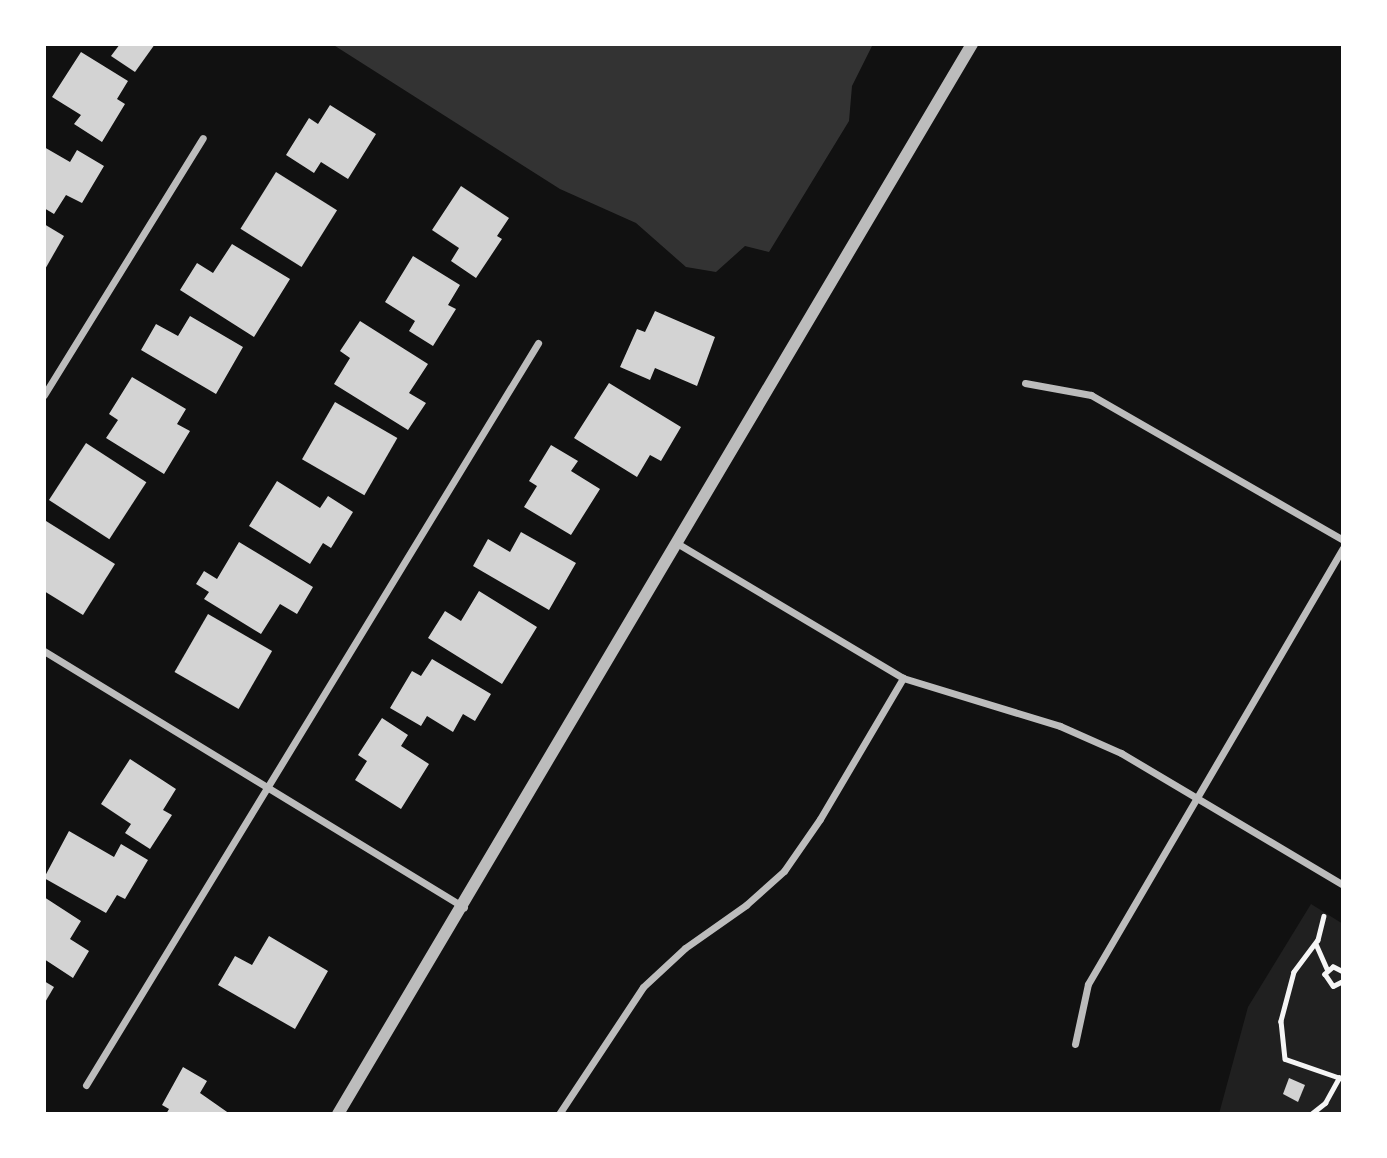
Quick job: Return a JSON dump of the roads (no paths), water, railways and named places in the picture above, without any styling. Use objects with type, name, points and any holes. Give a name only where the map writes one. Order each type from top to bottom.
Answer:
[{"type":"street","points":[[338,1114],[464,907],[675,542],[972,44]]},
{"type":"street","points":[[44,396],[203,138]]},
{"type":"street","points":[[86,1085],[538,343]]},
{"type":"street","points":[[1025,383],[1091,395],[1343,540]]},
{"type":"street","points":[[675,542],[903,678],[1060,726],[1121,753],[1343,885]]},
{"type":"street","points":[[1075,1044],[1088,984],[1343,548]]},
{"type":"street","points":[[44,651],[464,907]]},
{"type":"street","points":[[559,1114],[643,988],[685,948],[746,905],[783,871],[820,819],[903,678]]}]
